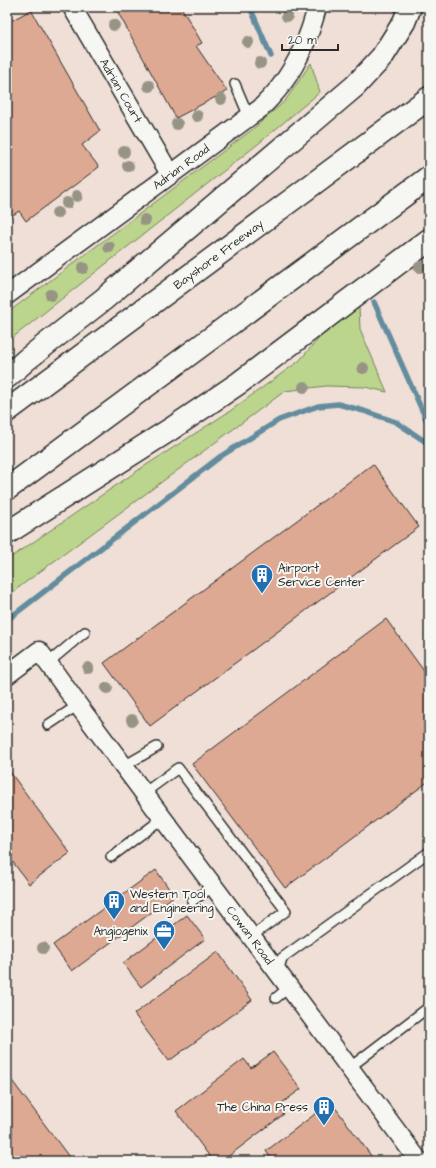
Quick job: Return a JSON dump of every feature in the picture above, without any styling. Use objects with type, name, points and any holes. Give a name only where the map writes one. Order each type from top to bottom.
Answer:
[{"type":"highway","points":[[7,377],[26,360],[104,299],[355,86],[382,57],[404,22],[410,7]]},
{"type":"highway","points":[[329,172],[429,83]]},
{"type":"highway","name":"Bayshore Freeway","points":[[7,411],[429,98]]},
{"type":"highway","points":[[7,489],[429,178]]},
{"type":"highway","points":[[7,533],[171,429],[239,382],[429,240]]},
{"type":"street","name":"Adrian Court","points":[[72,7],[170,174]]},
{"type":"street","name":"Adrian Road","points":[[7,295],[261,108],[282,84],[301,55],[314,20],[317,7]]},
{"type":"street","points":[[7,675],[44,657]]},
{"type":"street","name":"Cowan Road","points":[[44,657],[78,705],[278,972],[283,993],[349,1068],[419,1161]]},
{"type":"lane","points":[[235,84],[249,117]]},
{"type":"lane","points":[[44,657],[85,632]]},
{"type":"lane","points":[[48,725],[78,705]]},
{"type":"lane","points":[[124,766],[157,747]]},
{"type":"lane","points":[[144,793],[178,768],[286,911],[252,936]]},
{"type":"lane","points":[[111,857],[163,818]]},
{"type":"lane","points":[[278,972],[282,958],[429,852]]},
{"type":"lane","points":[[192,901],[214,886]]},
{"type":"lane","points":[[349,1068],[429,1007]]},
{"type":"green space","points":[[311,63],[320,92],[258,144],[7,342],[7,313],[253,129],[285,101]]},
{"type":"green space","points":[[359,307],[360,329],[387,392],[365,387],[326,386],[285,391],[7,596],[7,560],[140,469],[230,411],[299,361],[320,337]]},
{"type":"building","points":[[115,7],[181,7],[202,43],[196,46],[227,91],[176,118]]},
{"type":"building","points":[[31,10],[100,131],[82,145],[99,167],[26,221],[19,211],[7,219],[7,23]]},
{"type":"building","name":"Airport Service Center","points":[[373,464],[419,527],[150,726],[104,663]]},
{"type":"building","points":[[386,619],[429,678],[429,781],[285,888],[192,764]]},
{"type":"building","points":[[7,768],[70,853],[29,884],[7,854]]},
{"type":"building","name":"Western Tool and Engineering","points":[[156,870],[174,896],[72,971],[53,945]]},
{"type":"building","name":"Angiogenix","points":[[187,915],[205,939],[141,987],[123,963]]},
{"type":"building","points":[[218,952],[252,1000],[169,1061],[134,1014]]},
{"type":"building","points":[[273,1052],[301,1089],[278,1106],[284,1114],[222,1161],[213,1161],[176,1111],[244,1059],[251,1068]]},
{"type":"building","points":[[7,1074],[72,1161],[7,1161]]},
{"type":"building","name":"The China Press","points":[[331,1102],[375,1161],[273,1161],[266,1151]]},
{"type":"waterway","points":[[250,7],[271,56]]},
{"type":"waterway","points":[[374,302],[429,426]]},
{"type":"waterway","points":[[7,620],[221,456],[279,420],[318,406],[338,404],[396,422],[429,444]]},
{"type":"place","name":"Airport Service Center","points":[[262,594]]},
{"type":"place","name":"Western Tool and Engineering","points":[[114,920]]},
{"type":"place","name":"Angiogenix","points":[[164,950]]},
{"type":"place","name":"The China Press","points":[[324,1126]]}]
